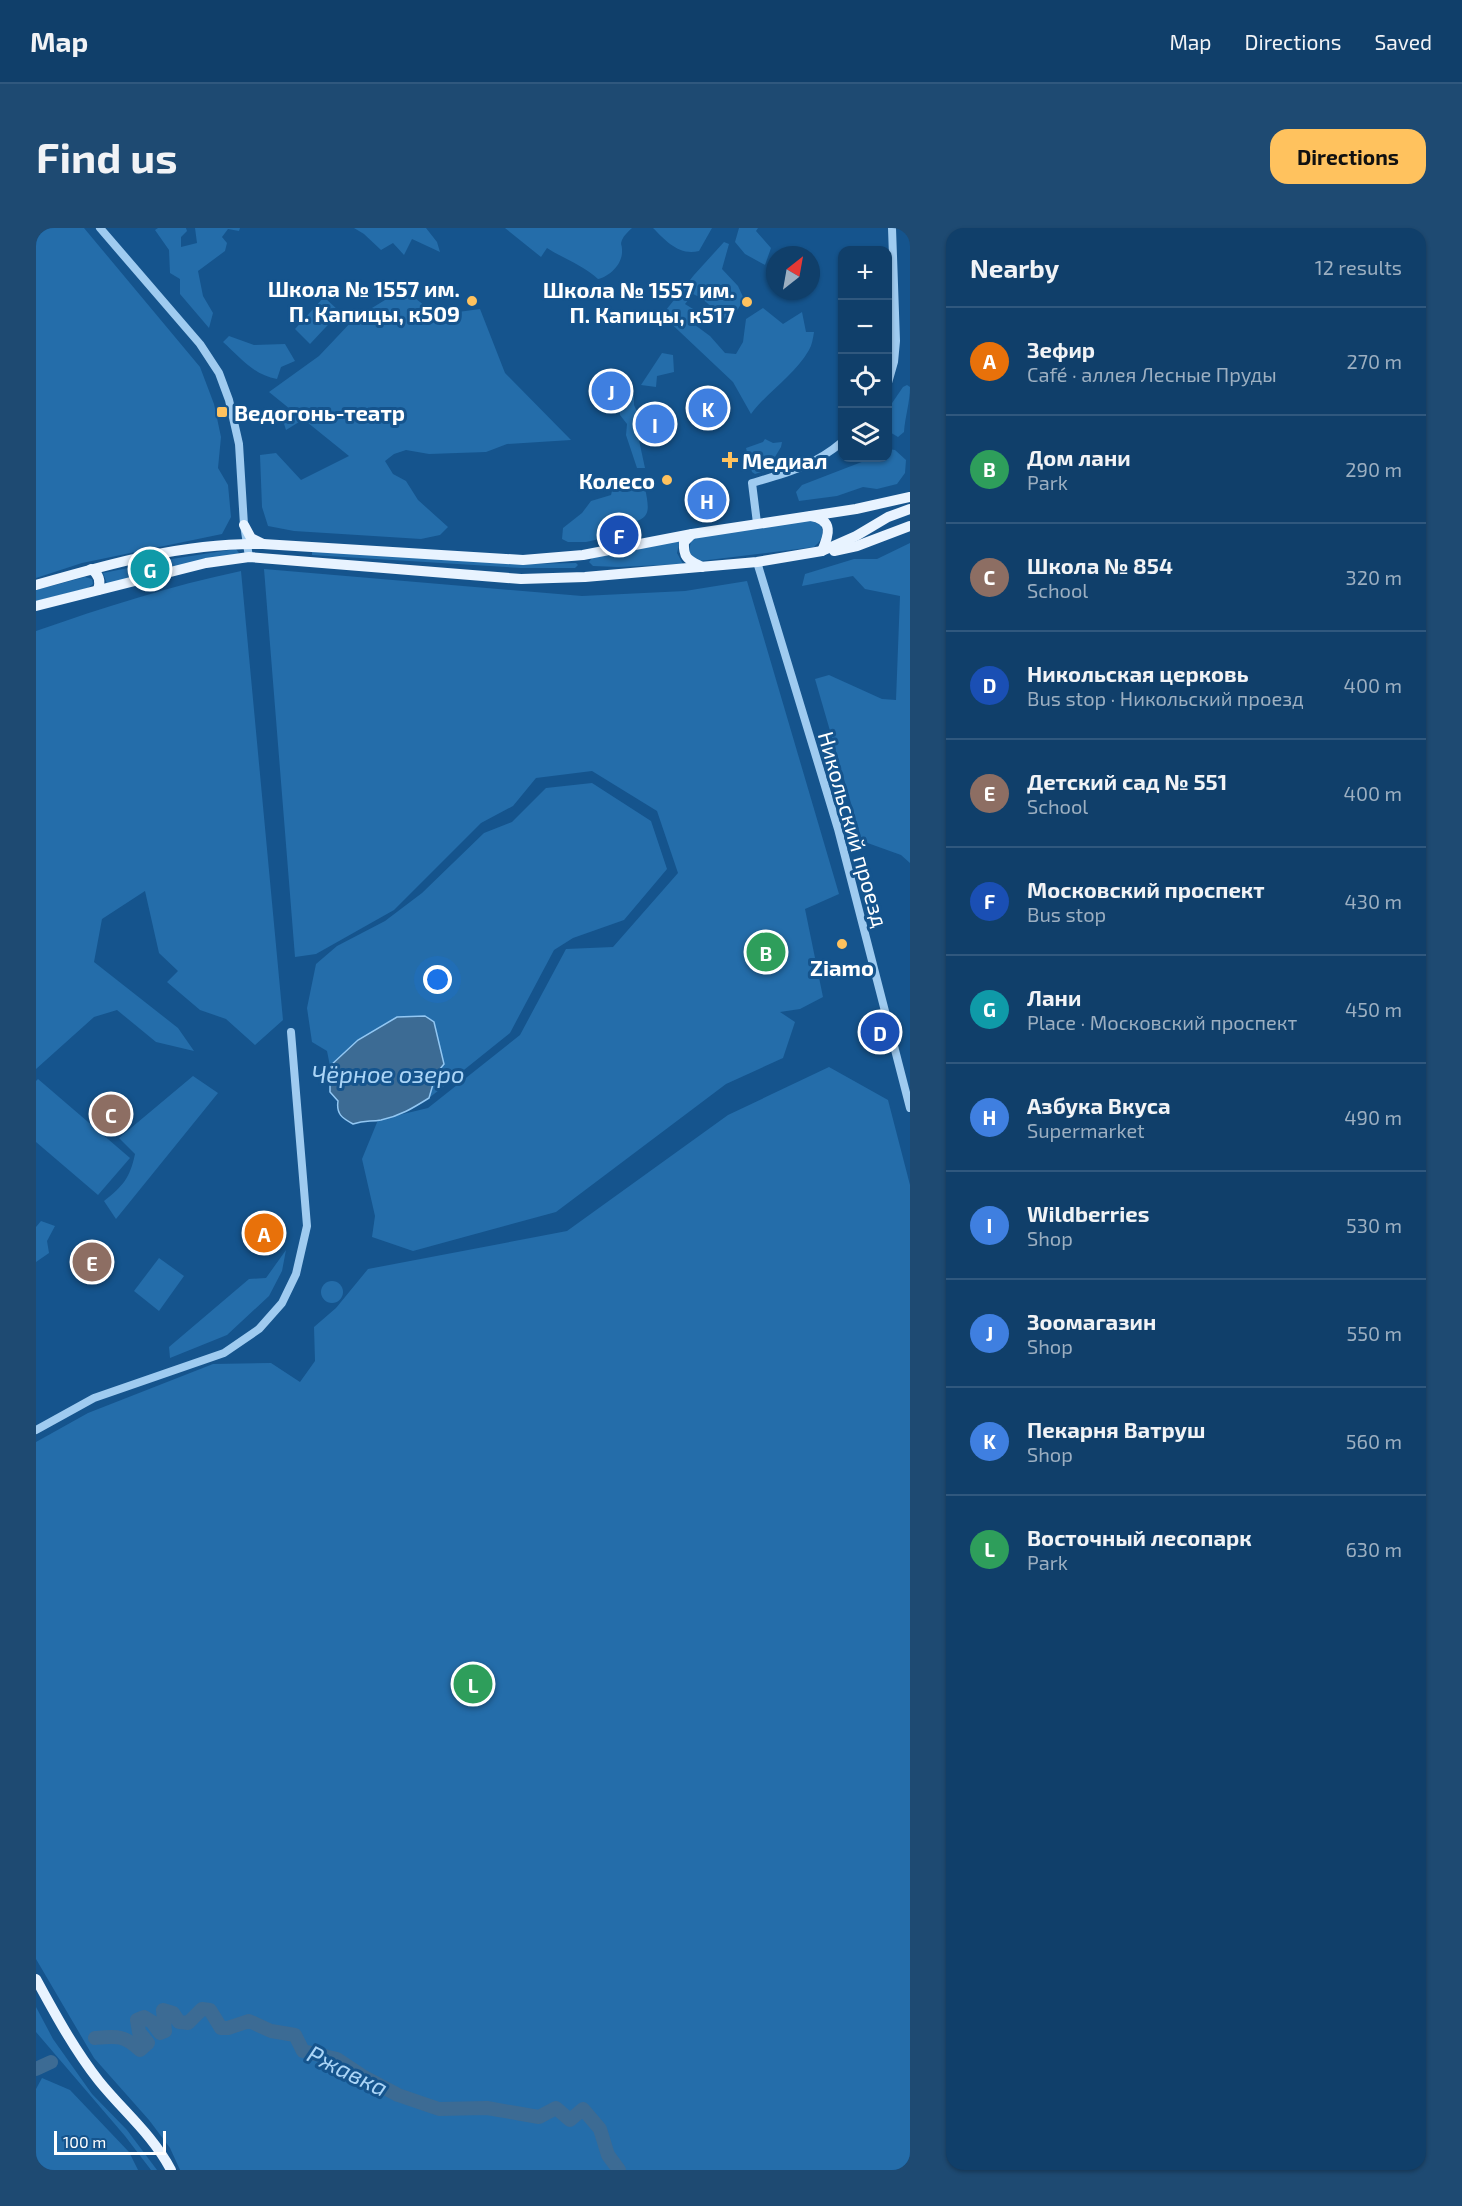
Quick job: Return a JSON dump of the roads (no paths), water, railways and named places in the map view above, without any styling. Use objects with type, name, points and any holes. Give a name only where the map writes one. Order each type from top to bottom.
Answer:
[{"type":"main road","points":[[36,585],[91,569],[162,554],[246,544],[523,560],[583,555],[910,497]]},
{"type":"main road","points":[[822,551],[910,509]]},
{"type":"main road","points":[[808,515],[820,517],[826,522],[827,540],[822,551]]},
{"type":"main road","points":[[857,546],[882,521]]},
{"type":"main road","points":[[244,525],[251,538],[263,544]]},
{"type":"main road","points":[[36,606],[206,563],[249,557],[521,579],[585,576],[757,562],[822,551],[837,551],[910,526]]},
{"type":"main road","points":[[692,534],[684,542],[683,551],[687,559],[702,567]]},
{"type":"main road","points":[[305,561],[306,547]]},
{"type":"main road","points":[[162,554],[157,564],[163,573]]},
{"type":"main road","points":[[583,555],[585,576]]},
{"type":"main road","points":[[91,569],[96,572],[99,579],[98,590]]},
{"type":"main road","points":[[36,1979],[78,2053],[100,2082],[144,2129],[171,2170]]},
{"type":"street","points":[[100,228],[200,344],[219,373],[229,400],[239,444],[244,525],[249,557]]},
{"type":"street","points":[[892,228],[896,341],[892,369]]},
{"type":"street","points":[[758,523],[752,483],[806,466],[838,446]]},
{"type":"street","points":[[229,545],[240,538],[244,525]]},
{"type":"street","name":"Никольский проезд","points":[[757,562],[838,829],[910,1108]]},
{"type":"street","points":[[36,1430],[94,1398],[224,1353],[259,1329],[282,1303],[296,1274],[306,1226],[291,1032]]},
{"type":"water","name":"Чёрное озеро","points":[[425,1016],[434,1022],[444,1064],[436,1074],[429,1098],[400,1114],[381,1120],[353,1124],[343,1118],[338,1109],[338,1101],[330,1092],[330,1066],[358,1040],[397,1017]]},
{"type":"waterway","name":"Ржавка","points":[[95,2038],[125,2039],[140,2050],[148,2043],[139,2032],[137,2020],[144,2017],[152,2022],[160,2033],[165,2031],[163,2010],[173,2013],[179,2022],[188,2023],[202,2009],[210,2010],[221,2028],[249,2021],[271,2031],[295,2035],[303,2051],[337,2059],[398,2095],[439,2109],[487,2108],[539,2117],[556,2108],[570,2120],[583,2109],[600,2129],[608,2155],[619,2170]]},
{"type":"waterway","name":"Ржавка","points":[[36,2069],[51,2062]]},
{"type":"place","name":"Школа № 1557 им. П. Капицы, к509","points":[[472,301]]},
{"type":"place","name":"Школа № 1557 им. П. Капицы, к517","points":[[747,302]]},
{"type":"place","name":"Зоомагазин","points":[[611,391]]},
{"type":"place","name":"Пекарня Ватруш","points":[[708,408]]},
{"type":"place","name":"Ведогонь-театр","points":[[222,412]]},
{"type":"place","name":"Wildberries","points":[[655,424]]},
{"type":"place","name":"Медиал","points":[[730,460]]},
{"type":"place","name":"Колесо","points":[[667,480]]},
{"type":"place","name":"Азбука Вкуса","points":[[707,500]]},
{"type":"place","name":"Московский проспект","points":[[619,535]]},
{"type":"place","name":"Лани","points":[[150,569]]},
{"type":"place","name":"Ziamo","points":[[842,944]]},
{"type":"place","name":"Дом лани","points":[[766,952]]},
{"type":"place","name":"Никольская церковь","points":[[880,1032]]},
{"type":"place","name":"Школа № 854","points":[[111,1114]]},
{"type":"place","name":"Зефир","points":[[264,1233]]},
{"type":"place","name":"Детский сад № 551","points":[[92,1262]]},
{"type":"place","name":"Восточный лесопарк","points":[[473,1684]]}]
